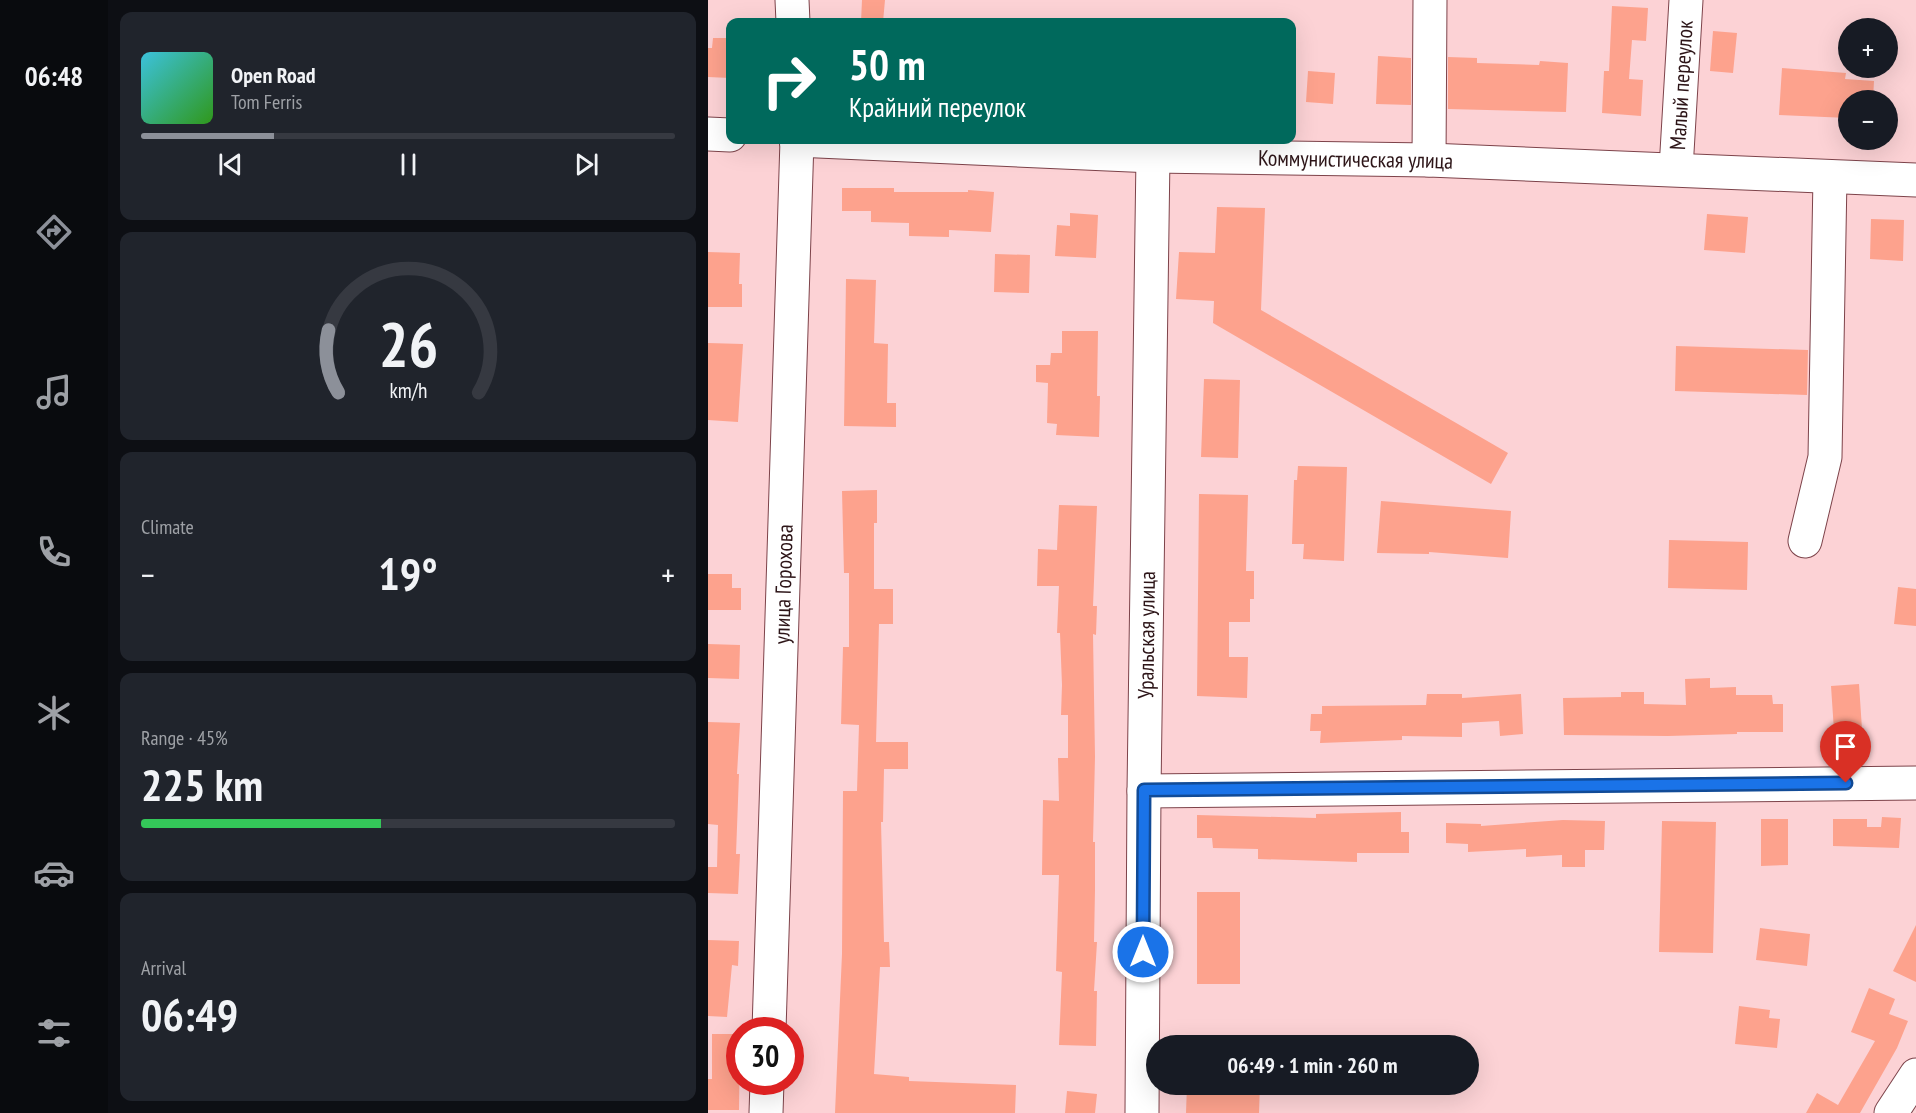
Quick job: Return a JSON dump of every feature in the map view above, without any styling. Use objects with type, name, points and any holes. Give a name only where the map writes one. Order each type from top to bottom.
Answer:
[{"type":"street","points":[[792,0],[793,18]]},
{"type":"street","points":[[1429,160],[1430,0]]},
{"type":"street","name":"Малый переулок","points":[[1676,169],[1686,0]]},
{"type":"street","points":[[708,134],[726,135]]},
{"type":"street","name":"улица Горохова","points":[[769,1017],[797,144]]},
{"type":"street","name":"Коммунистическая улица","points":[[886,144],[1153,156],[1429,160],[1916,180]]},
{"type":"street","name":"Уральская улица","points":[[1142,1113],[1153,156]]},
{"type":"street","points":[[1805,541],[1826,458],[1830,177]]},
{"type":"street","points":[[1144,790],[1916,783]]},
{"type":"street","points":[[1891,1113],[1916,1075]]},
{"type":"street","points":[[766,1113],[767,1095]]},
{"type":"building","points":[[862,0],[885,0],[883,18],[861,18]]},
{"type":"building","points":[[1612,6],[1648,8],[1646,41],[1632,40],[1629,79],[1643,80],[1641,116],[1602,113],[1604,71],[1609,71]]},
{"type":"building","points":[[1713,31],[1737,33],[1733,73],[1710,71]]},
{"type":"building","points":[[713,38],[726,38],[726,78],[708,77],[708,48],[712,48]]},
{"type":"building","points":[[1378,56],[1411,58],[1411,105],[1376,104]]},
{"type":"building","points":[[1448,57],[1477,58],[1477,63],[1539,65],[1540,61],[1568,63],[1566,112],[1448,109]]},
{"type":"building","points":[[1782,68],[1838,72],[1838,78],[1874,81],[1874,90],[1838,90],[1838,118],[1779,115]]},
{"type":"building","points":[[1308,71],[1335,73],[1333,104],[1306,102]]},
{"type":"building","points":[[842,188],[894,188],[894,192],[968,192],[968,190],[994,192],[991,232],[949,230],[949,237],[909,236],[909,223],[871,222],[871,211],[842,211]]},
{"type":"building","points":[[1217,207],[1265,208],[1261,310],[1508,453],[1491,484],[1213,323],[1214,301],[1176,299],[1179,252],[1215,253]]},
{"type":"building","points":[[1070,213],[1098,215],[1096,258],[1055,256],[1057,225],[1070,226]]},
{"type":"building","points":[[1707,214],[1748,217],[1745,253],[1704,250]]},
{"type":"building","points":[[1871,219],[1904,220],[1903,261],[1870,259]]},
{"type":"building","points":[[708,252],[740,253],[739,284],[742,284],[742,307],[708,307]]},
{"type":"building","points":[[995,254],[1030,255],[1029,293],[994,292]]},
{"type":"building","points":[[846,279],[876,280],[874,343],[888,344],[887,403],[896,403],[896,427],[844,426]]},
{"type":"building","points":[[1062,331],[1098,331],[1099,437],[1056,435],[1057,424],[1047,423],[1048,383],[1036,382],[1036,365],[1050,365],[1051,353],[1062,353]]},
{"type":"building","points":[[708,343],[743,344],[738,422],[708,420]]},
{"type":"building","points":[[1676,346],[1808,350],[1807,395],[1675,391]]},
{"type":"building","points":[[1204,379],[1240,380],[1238,458],[1201,457]]},
{"type":"building","points":[[1298,466],[1347,467],[1344,561],[1303,559],[1304,544],[1292,544],[1294,480],[1297,480]]},
{"type":"building","points":[[877,490],[877,523],[874,523],[874,589],[893,589],[893,624],[879,624],[876,742],[908,742],[908,769],[884,769],[883,822],[881,822],[884,942],[889,942],[890,967],[880,967],[874,1074],[909,1077],[909,1081],[1016,1085],[1015,1113],[835,1113],[842,954],[843,791],[857,791],[859,725],[841,724],[843,647],[849,647],[849,573],[844,573],[842,491]]},
{"type":"building","points":[[1199,494],[1248,495],[1246,571],[1254,571],[1254,599],[1250,599],[1250,622],[1229,622],[1229,657],[1248,657],[1247,698],[1197,696]]},
{"type":"building","points":[[1381,501],[1511,511],[1508,558],[1429,552],[1429,554],[1377,553]]},
{"type":"building","points":[[1059,505],[1097,506],[1093,606],[1097,606],[1096,635],[1093,634],[1096,1046],[1059,1045],[1062,972],[1056,971],[1059,875],[1042,875],[1043,800],[1059,801],[1058,758],[1068,758],[1068,715],[1061,715],[1060,633],[1057,633],[1059,586],[1037,586],[1038,549],[1057,550]]},
{"type":"building","points":[[1669,540],[1748,542],[1747,590],[1668,588]]},
{"type":"building","points":[[708,574],[732,574],[732,588],[741,588],[741,610],[708,610]]},
{"type":"building","points":[[1898,587],[1916,589],[1916,626],[1894,624]]},
{"type":"building","points":[[708,644],[740,645],[739,679],[708,678]]},
{"type":"building","points":[[1710,678],[1710,688],[1736,687],[1736,695],[1772,695],[1773,704],[1783,704],[1783,732],[1668,736],[1564,735],[1563,698],[1621,697],[1621,692],[1644,692],[1644,704],[1686,705],[1685,679]]},
{"type":"building","points":[[1859,684],[1862,729],[1834,731],[1831,686]]},
{"type":"building","points":[[1427,694],[1462,694],[1462,698],[1521,694],[1523,734],[1500,736],[1499,721],[1462,723],[1462,737],[1402,736],[1402,740],[1320,743],[1321,731],[1310,731],[1311,714],[1322,714],[1322,706],[1426,705]]},
{"type":"building","points":[[708,722],[740,723],[736,854],[740,854],[738,894],[708,893],[708,867],[717,867],[718,825],[708,824]]},
{"type":"building","points":[[1401,812],[1401,832],[1409,832],[1409,853],[1357,853],[1357,862],[1258,859],[1258,849],[1213,848],[1212,838],[1197,838],[1197,815],[1316,818],[1316,814]]},
{"type":"building","points":[[1882,817],[1901,818],[1899,848],[1833,846],[1833,819],[1867,819],[1867,827],[1881,827]]},
{"type":"building","points":[[1761,819],[1788,819],[1788,865],[1761,866]]},
{"type":"building","points":[[1563,820],[1605,821],[1604,850],[1585,850],[1585,867],[1562,867],[1562,855],[1526,857],[1526,849],[1468,852],[1468,844],[1446,843],[1446,823],[1481,824],[1481,826]]},
{"type":"building","points":[[1662,821],[1716,822],[1713,953],[1659,952]]},
{"type":"building","points":[[1197,892],[1240,892],[1240,984],[1197,984]]},
{"type":"building","points":[[1916,925],[1916,982],[1893,971]]},
{"type":"building","points":[[1760,928],[1810,934],[1807,966],[1756,960]]},
{"type":"building","points":[[708,940],[739,941],[738,966],[732,965],[727,1017],[708,1016]]},
{"type":"building","points":[[1869,988],[1895,999],[1889,1014],[1908,1021],[1897,1048],[1860,1113],[1806,1113],[1817,1093],[1838,1105],[1875,1041],[1851,1032]]},
{"type":"building","points":[[1739,1006],[1770,1010],[1769,1018],[1780,1019],[1777,1048],[1735,1044]]},
{"type":"building","points":[[712,1034],[726,1034],[726,1095],[739,1095],[739,1110],[708,1110],[708,1079],[712,1079]]},
{"type":"building","points":[[1067,1091],[1097,1094],[1095,1113],[1065,1113]]},
{"type":"building","points":[[1187,1095],[1260,1095],[1259,1113],[1186,1113]]},
{"type":"route","points":[[1143,952],[1144,790],[1846,783]]}]
